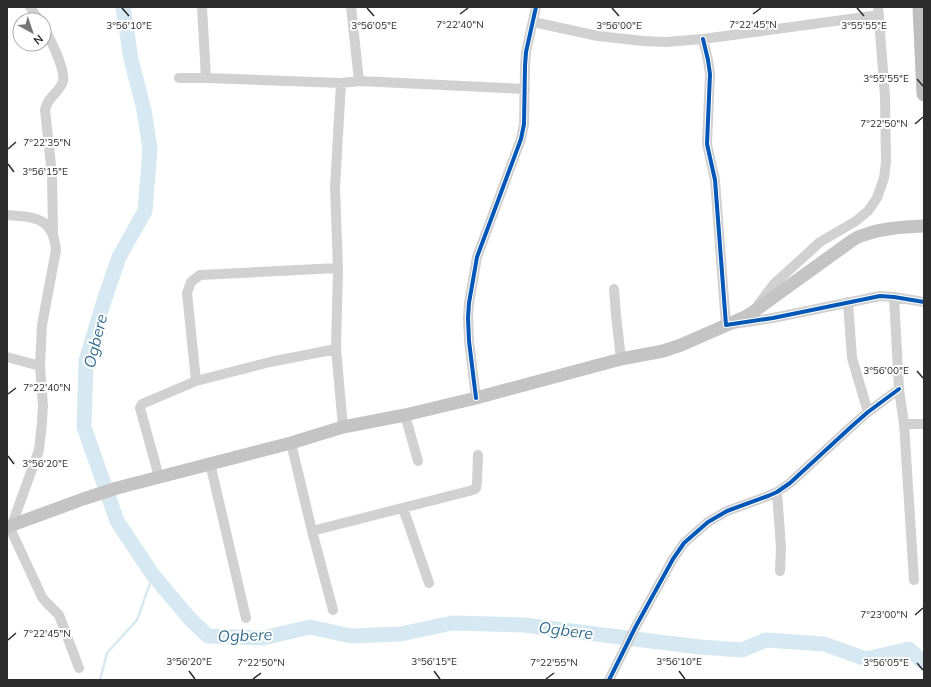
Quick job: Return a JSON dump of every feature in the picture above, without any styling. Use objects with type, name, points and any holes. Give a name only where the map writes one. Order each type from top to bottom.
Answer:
[{"type":"highway","points":[[920,7],[924,94]]},
{"type":"main road","points":[[11,524],[117,488],[158,477],[343,428],[405,416],[621,359],[663,351],[681,345],[745,317],[850,242],[863,235],[879,230],[924,226]]},
{"type":"street","points":[[202,7],[206,78]]},
{"type":"street","points":[[351,7],[359,81]]},
{"type":"street","points":[[476,398],[469,341],[469,303],[477,257],[521,139],[524,124],[526,52],[536,7]]},
{"type":"street","points":[[533,22],[598,36],[666,42],[703,39],[878,11],[885,96],[886,162],[884,178],[877,198],[868,211],[856,221],[820,242],[787,272],[774,284],[753,312]]},
{"type":"street","points":[[703,39],[710,74],[707,144],[715,180],[726,325],[773,318],[880,296],[924,302]]},
{"type":"street","points":[[11,524],[35,462],[42,422],[43,406],[40,366],[42,325],[56,250],[53,233],[52,174],[45,110],[47,102],[61,86],[63,81],[63,75],[52,44]]},
{"type":"street","points":[[179,78],[341,83],[359,81],[525,89]]},
{"type":"street","points":[[341,83],[335,188],[338,268],[336,349],[343,428]]},
{"type":"street","points":[[7,215],[38,219],[47,225],[53,233]]},
{"type":"street","points":[[196,381],[187,293],[191,282],[200,275],[338,268]]},
{"type":"street","points":[[614,289],[621,359]]},
{"type":"street","points":[[894,297],[899,389],[904,424],[914,580]]},
{"type":"street","points":[[848,302],[852,358],[868,412]]},
{"type":"street","points":[[158,477],[140,408],[142,404],[196,381],[270,362],[336,349]]},
{"type":"street","points":[[7,357],[40,366]]},
{"type":"street","points":[[608,680],[673,559],[684,543],[708,522],[727,511],[777,492],[790,483],[868,412],[899,389]]},
{"type":"street","points":[[405,416],[418,461]]},
{"type":"street","points":[[904,424],[924,424]]},
{"type":"street","points":[[291,443],[333,610]]},
{"type":"street","points":[[312,531],[473,490],[476,488],[477,483],[478,455]]},
{"type":"street","points":[[210,464],[246,618]]},
{"type":"street","points":[[777,492],[781,548],[780,571]]},
{"type":"street","points":[[403,508],[429,583]]},
{"type":"street","points":[[7,510],[11,524],[42,597],[59,616],[79,668]]},
{"type":"waterway","name":"Ogbere","points":[[123,7],[131,59],[144,110],[150,149],[145,211],[119,257],[86,361],[84,427],[117,521],[153,575],[190,619],[208,636],[263,638],[310,627],[351,636],[401,634],[452,623],[524,625],[700,647],[742,650],[766,640],[824,644],[866,659],[909,649],[924,663]]},
{"type":"waterway","points":[[100,680],[107,653],[137,620],[153,575]]},
{"type":"cycle path","points":[[476,398],[469,341],[469,303],[477,257],[521,139],[524,124],[526,52],[536,7]]},
{"type":"cycle path","points":[[703,39],[710,74],[707,144],[715,180],[726,325],[773,318],[880,296],[924,302]]},
{"type":"cycle path","points":[[609,680],[636,626],[673,559],[684,543],[708,522],[727,511],[768,496],[790,483],[868,412],[899,389]]}]
